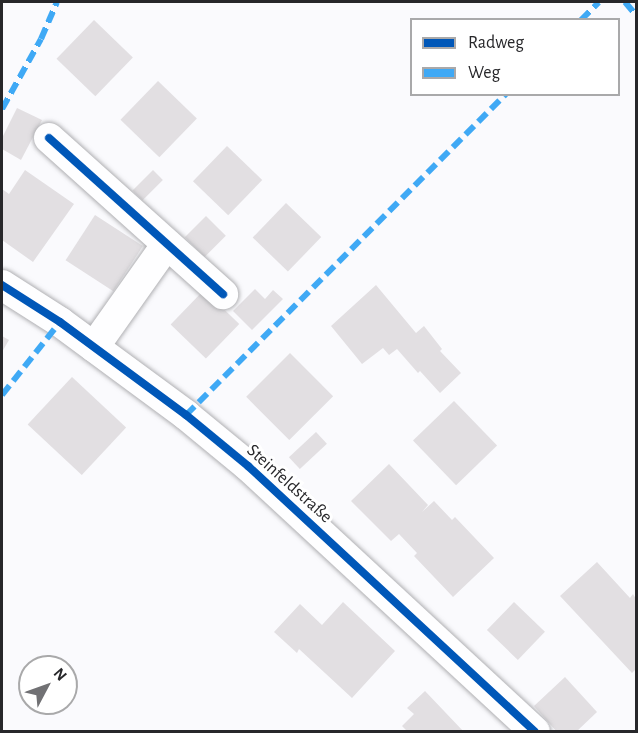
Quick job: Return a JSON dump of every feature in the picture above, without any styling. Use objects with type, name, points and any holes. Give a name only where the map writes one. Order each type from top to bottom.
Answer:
[{"type":"street","points":[[49,138],[223,294]]},
{"type":"street","points":[[94,347],[167,244]]},
{"type":"street","name":"Steinfeldstraße","points":[[2,285],[94,347],[186,415],[248,466],[535,732]]},
{"type":"building","points":[[94,20],[133,58],[95,96],[56,59]]},
{"type":"building","points":[[158,81],[197,119],[159,157],[120,120]]},
{"type":"building","points":[[17,108],[42,120],[21,160],[2,149],[2,138]]},
{"type":"building","points":[[227,146],[262,180],[228,215],[193,181]]},
{"type":"building","points":[[25,170],[74,204],[33,262],[2,240],[2,189],[9,194]]},
{"type":"building","points":[[153,170],[163,180],[142,200],[132,191]]},
{"type":"building","points":[[286,203],[321,237],[288,272],[253,238]]},
{"type":"building","points":[[95,215],[143,246],[113,291],[66,260]]},
{"type":"building","points":[[206,216],[226,236],[205,257],[185,237]]},
{"type":"building","points":[[376,285],[416,333],[424,326],[442,349],[440,351],[461,373],[440,393],[397,349],[389,355],[383,348],[362,364],[331,326]]},
{"type":"building","points":[[255,289],[265,299],[273,290],[283,299],[252,330],[233,311]]},
{"type":"building","points":[[204,290],[239,324],[206,359],[171,325]]},
{"type":"building","points":[[2,336],[9,340],[2,352]]},
{"type":"building","points":[[290,353],[333,396],[289,440],[246,397]]},
{"type":"building","points":[[72,377],[126,427],[82,475],[28,425]]},
{"type":"building","points":[[454,401],[497,446],[456,485],[413,441]]},
{"type":"building","points":[[316,432],[327,444],[300,469],[289,457]]},
{"type":"building","points":[[389,464],[428,505],[422,512],[434,501],[452,520],[455,517],[494,558],[453,597],[414,556],[417,553],[399,534],[391,541],[351,501]]},
{"type":"building","points":[[597,562],[630,598],[633,594],[636,599],[636,669],[632,673],[560,596]]},
{"type":"building","points":[[343,602],[395,651],[352,698],[299,649],[297,653],[274,632],[300,604],[322,625]]},
{"type":"building","points":[[514,602],[545,632],[518,660],[487,630]]},
{"type":"building","points":[[565,677],[597,712],[576,732],[557,732],[534,706]]},
{"type":"building","points":[[425,691],[464,732],[408,732],[402,726],[414,714],[407,708]]},
{"type":"marked path","points":[[2,109],[41,39],[57,2]]},
{"type":"marked path","points":[[583,18],[599,2]]},
{"type":"marked path","points":[[625,2],[636,15]]},
{"type":"marked path","points":[[186,415],[504,96]]},
{"type":"marked path","points":[[2,395],[60,322]]},
{"type":"cycle path","points":[[49,138],[223,294]]},
{"type":"cycle path","points":[[2,285],[60,322],[186,415],[248,466],[535,732]]}]
